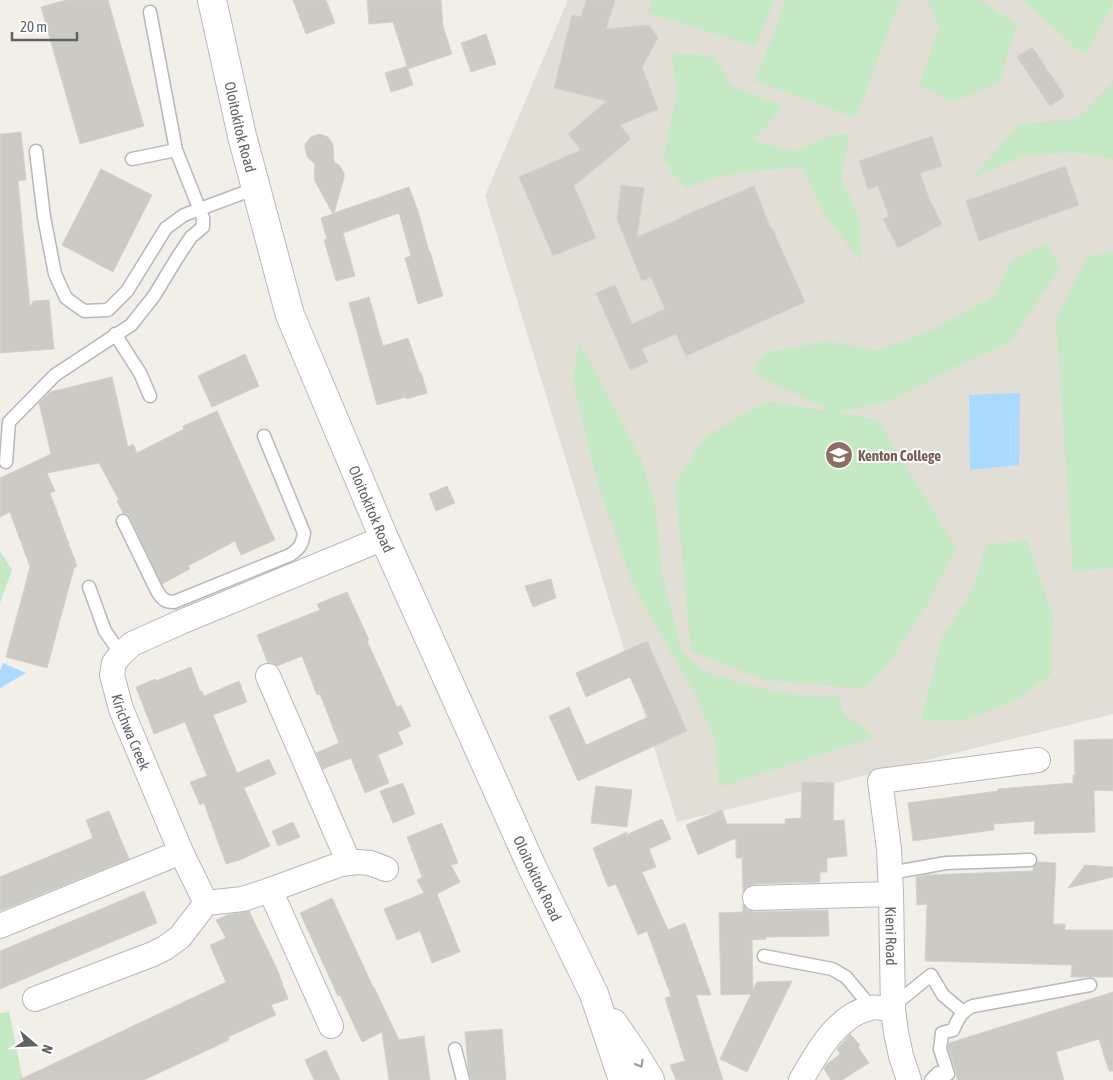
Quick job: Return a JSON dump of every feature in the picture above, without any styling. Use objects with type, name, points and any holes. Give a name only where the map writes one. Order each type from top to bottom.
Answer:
[{"type":"main road","name":"Oloitokitok Road","points":[[212,0],[242,136],[290,316],[384,538],[532,867],[594,994],[623,1080]]},
{"type":"main road","name":"Oloitokitok Road","points":[[594,994],[650,1080]]},
{"type":"street","points":[[121,654],[132,644],[182,622],[286,568],[384,538]]},
{"type":"street","name":"Kirichwa Creek","points":[[121,654],[114,663],[112,675],[117,697],[181,852],[206,903]]},
{"type":"street","points":[[268,676],[349,863]]},
{"type":"street","points":[[890,883],[889,849],[880,781],[1038,760]]},
{"type":"street","points":[[0,926],[181,852]]},
{"type":"street","points":[[35,999],[165,948],[180,937],[206,903],[243,899],[340,864],[370,863],[386,869]]},
{"type":"street","name":"Kieni Road","points":[[756,898],[890,883],[882,1009],[896,1032],[909,1080]]},
{"type":"street","points":[[270,890],[331,1026]]},
{"type":"street","points":[[801,1080],[833,1032],[843,1021],[854,1014],[882,1009]]},
{"type":"street","points":[[790,1080],[814,1059]]},
{"type":"lane","points":[[6,462],[9,422],[55,375],[131,325],[154,296],[191,238],[203,228],[203,218],[176,150],[150,12]]},
{"type":"lane","points":[[132,159],[176,150]]},
{"type":"lane","points":[[36,151],[44,217],[56,274],[66,298],[84,311],[108,310],[127,291],[166,228],[184,215],[256,188]]},
{"type":"lane","points":[[116,334],[140,373],[150,396]]},
{"type":"lane","points":[[123,521],[157,591],[162,599],[168,602],[174,602],[286,568],[290,556],[302,544],[304,533],[264,436]]},
{"type":"lane","points":[[90,587],[105,631],[121,654]]},
{"type":"lane","points":[[890,883],[946,863],[1030,860]]},
{"type":"lane","points":[[764,956],[832,969],[846,977],[882,1009],[899,1001],[931,975],[943,995],[964,1012]]},
{"type":"lane","points":[[931,1080],[938,1073],[948,1074],[940,1049],[942,1033],[953,1030],[958,1020],[968,1008],[1090,985]]},
{"type":"lane","points":[[455,1049],[463,1080]]},
{"type":"shaded area","name":"Kenton College","points":[[568,0],[1113,0],[1113,714],[677,822],[485,196]]},
{"type":"green space","points":[[652,0],[775,0],[755,46],[647,13]]},
{"type":"green space","points":[[786,0],[900,0],[856,118],[755,81]]},
{"type":"green space","points":[[927,0],[980,0],[1017,25],[999,83],[953,102],[919,85],[939,27]]},
{"type":"green space","points":[[1022,0],[1113,0],[1113,5],[1085,55]]},
{"type":"green space","points":[[671,53],[714,56],[733,87],[784,106],[753,140],[794,151],[826,137],[850,133],[841,177],[860,221],[861,261],[825,216],[802,167],[754,171],[712,178],[685,188],[663,160],[677,92]]},
{"type":"green space","points":[[1113,80],[1113,159],[1071,152],[1022,157],[972,178],[1019,124],[1077,119]]},
{"type":"green space","points":[[1048,243],[1060,267],[1010,342],[953,368],[889,401],[837,413],[878,420],[956,548],[929,601],[890,661],[865,689],[765,680],[691,651],[675,483],[705,437],[767,401],[833,412],[752,373],[764,353],[829,341],[876,351],[934,329],[994,296],[1012,260]]},
{"type":"green space","points":[[1113,252],[1113,567],[1073,572],[1056,319],[1087,257]]},
{"type":"green space","points":[[579,341],[640,456],[655,503],[662,573],[682,652],[705,672],[767,690],[796,695],[838,696],[844,714],[876,737],[719,787],[715,740],[694,692],[633,586],[595,475],[573,379]]},
{"type":"green space","points":[[1027,540],[1053,616],[1051,675],[1016,700],[964,721],[921,720],[942,637],[974,588],[986,545]]},
{"type":"green space","points":[[0,551],[12,570],[0,603]]},
{"type":"green space","points":[[9,1012],[23,1080],[0,1080],[0,1013]]},
{"type":"water","points":[[1020,393],[1019,465],[970,470],[969,395]]},
{"type":"water","points":[[3,663],[26,673],[0,688],[0,671]]},
{"type":"building","points":[[66,0],[108,0],[144,126],[80,144],[41,7]]},
{"type":"building","points":[[293,0],[326,0],[335,23],[306,34]]},
{"type":"building","points":[[367,0],[441,0],[443,26],[452,54],[408,69],[393,22],[369,24]]},
{"type":"building","points":[[586,0],[615,0],[606,29],[649,25],[658,38],[642,67],[658,109],[620,125],[631,139],[574,186],[596,238],[553,256],[519,177],[581,150],[568,134],[607,101],[554,88],[572,15],[581,17]]},
{"type":"building","points":[[486,34],[496,64],[471,72],[461,43]]},
{"type":"building","points":[[1032,47],[1065,96],[1050,106],[1017,57]]},
{"type":"building","points":[[407,66],[413,85],[391,92],[385,73]]},
{"type":"building","points":[[21,132],[26,180],[18,181],[30,308],[33,301],[49,300],[54,349],[0,353],[0,134]]},
{"type":"building","points":[[319,134],[328,137],[331,141],[334,162],[339,165],[344,173],[334,213],[409,187],[443,296],[418,304],[405,258],[411,256],[399,213],[343,233],[355,276],[336,281],[324,240],[327,239],[321,218],[333,214],[315,181],[315,164],[308,158],[305,149],[305,144],[311,137]]},
{"type":"building","points":[[932,136],[942,166],[920,173],[930,201],[942,224],[898,248],[883,219],[889,216],[878,186],[868,189],[859,161]]},
{"type":"building","points":[[1065,166],[1079,205],[979,241],[966,201]]},
{"type":"building","points":[[101,169],[152,195],[113,272],[62,245]]},
{"type":"building","points":[[621,185],[644,188],[637,237],[754,186],[771,229],[805,302],[686,356],[676,334],[642,349],[648,362],[630,370],[596,293],[615,285],[632,324],[665,309],[651,277],[642,281],[617,219]]},
{"type":"building","points":[[369,297],[383,346],[408,338],[427,393],[377,405],[349,303]]},
{"type":"building","points":[[245,354],[259,386],[212,407],[198,376]]},
{"type":"building","points":[[112,377],[128,447],[133,444],[137,453],[184,429],[183,426],[217,411],[275,540],[241,555],[235,541],[188,566],[190,569],[162,584],[130,517],[123,513],[117,501],[119,500],[99,463],[47,473],[55,491],[50,493],[77,566],[74,568],[47,668],[6,657],[30,567],[10,512],[0,517],[0,478],[51,454],[39,403],[50,392]]},
{"type":"building","points":[[447,486],[455,503],[436,511],[429,494]]},
{"type":"building","points":[[551,579],[556,598],[533,607],[525,586]]},
{"type":"building","points":[[347,592],[397,707],[401,705],[411,726],[398,732],[403,744],[378,755],[389,783],[365,793],[351,758],[323,769],[316,753],[339,743],[320,694],[317,695],[302,656],[277,666],[270,662],[268,663],[257,635],[320,610],[317,604]]},
{"type":"building","points":[[647,641],[687,731],[578,781],[549,716],[569,707],[586,745],[648,717],[630,677],[586,697],[576,673]]},
{"type":"building","points":[[191,667],[200,692],[202,691],[204,696],[239,681],[247,702],[213,715],[237,773],[269,759],[276,774],[244,788],[270,846],[240,860],[226,864],[204,803],[200,805],[190,782],[207,776],[185,722],[154,734],[136,687]]},
{"type":"building","points":[[1113,739],[1113,791],[1094,790],[1095,832],[1034,834],[1035,821],[994,824],[994,830],[913,841],[908,803],[998,791],[998,789],[1073,783],[1073,775],[1075,776],[1074,740]]},
{"type":"building","points":[[802,782],[834,783],[833,821],[844,820],[847,856],[827,858],[827,872],[820,872],[820,882],[755,884],[747,887],[743,893],[742,858],[736,858],[736,838],[698,855],[686,825],[722,810],[727,824],[785,824],[785,819],[801,818]]},
{"type":"building","points":[[403,783],[415,814],[393,823],[380,791]]},
{"type":"building","points":[[596,786],[632,790],[627,827],[591,823]]},
{"type":"building","points":[[109,811],[129,859],[0,911],[0,877],[93,838],[86,820]]},
{"type":"building","points":[[662,819],[671,839],[649,849],[656,867],[642,872],[668,930],[685,923],[711,995],[696,995],[723,1080],[676,1080],[670,1065],[685,1061],[665,998],[671,996],[647,931],[638,935],[616,884],[608,887],[593,848],[627,832],[626,835]]},
{"type":"building","points":[[293,822],[300,837],[278,846],[272,831]]},
{"type":"building","points":[[442,823],[458,863],[451,865],[460,882],[437,894],[460,952],[432,963],[420,931],[397,940],[384,909],[424,893],[417,880],[422,877],[407,837]]},
{"type":"building","points":[[1038,862],[1056,863],[1053,924],[1065,924],[1065,930],[1113,930],[1113,977],[1071,977],[1072,965],[925,961],[927,904],[917,905],[916,877],[925,875],[1033,871],[1033,867]]},
{"type":"building","points":[[1085,865],[1113,867],[1113,877],[1068,888]]},
{"type":"building","points":[[144,891],[157,923],[0,989],[0,951]]},
{"type":"building","points":[[332,898],[399,1040],[424,1036],[430,1080],[389,1080],[382,1032],[362,1042],[340,995],[338,996],[300,913]]},
{"type":"building","points":[[743,904],[748,910],[755,912],[828,910],[829,936],[766,937],[766,939],[752,940],[753,990],[757,982],[792,981],[747,1072],[720,1059],[751,994],[721,995],[719,913],[743,912]]},
{"type":"building","points":[[249,911],[277,969],[288,999],[271,1005],[276,1015],[228,1037],[229,1040],[144,1080],[19,1080],[226,982],[210,945],[226,938],[216,920],[227,915]]},
{"type":"building","points":[[1113,992],[1113,1071],[1109,1071],[1099,1039],[1056,1052],[1064,1080],[957,1080],[948,1048],[949,1043]]},
{"type":"building","points":[[502,1029],[506,1080],[471,1080],[465,1032]]},
{"type":"building","points":[[850,1034],[860,1045],[858,1047],[869,1063],[842,1080],[831,1080],[824,1069],[826,1065],[840,1054],[837,1049]]},
{"type":"building","points":[[326,1050],[340,1080],[314,1080],[305,1060]]},
{"type":"place","name":"Kenton College","points":[[839,455]]}]
